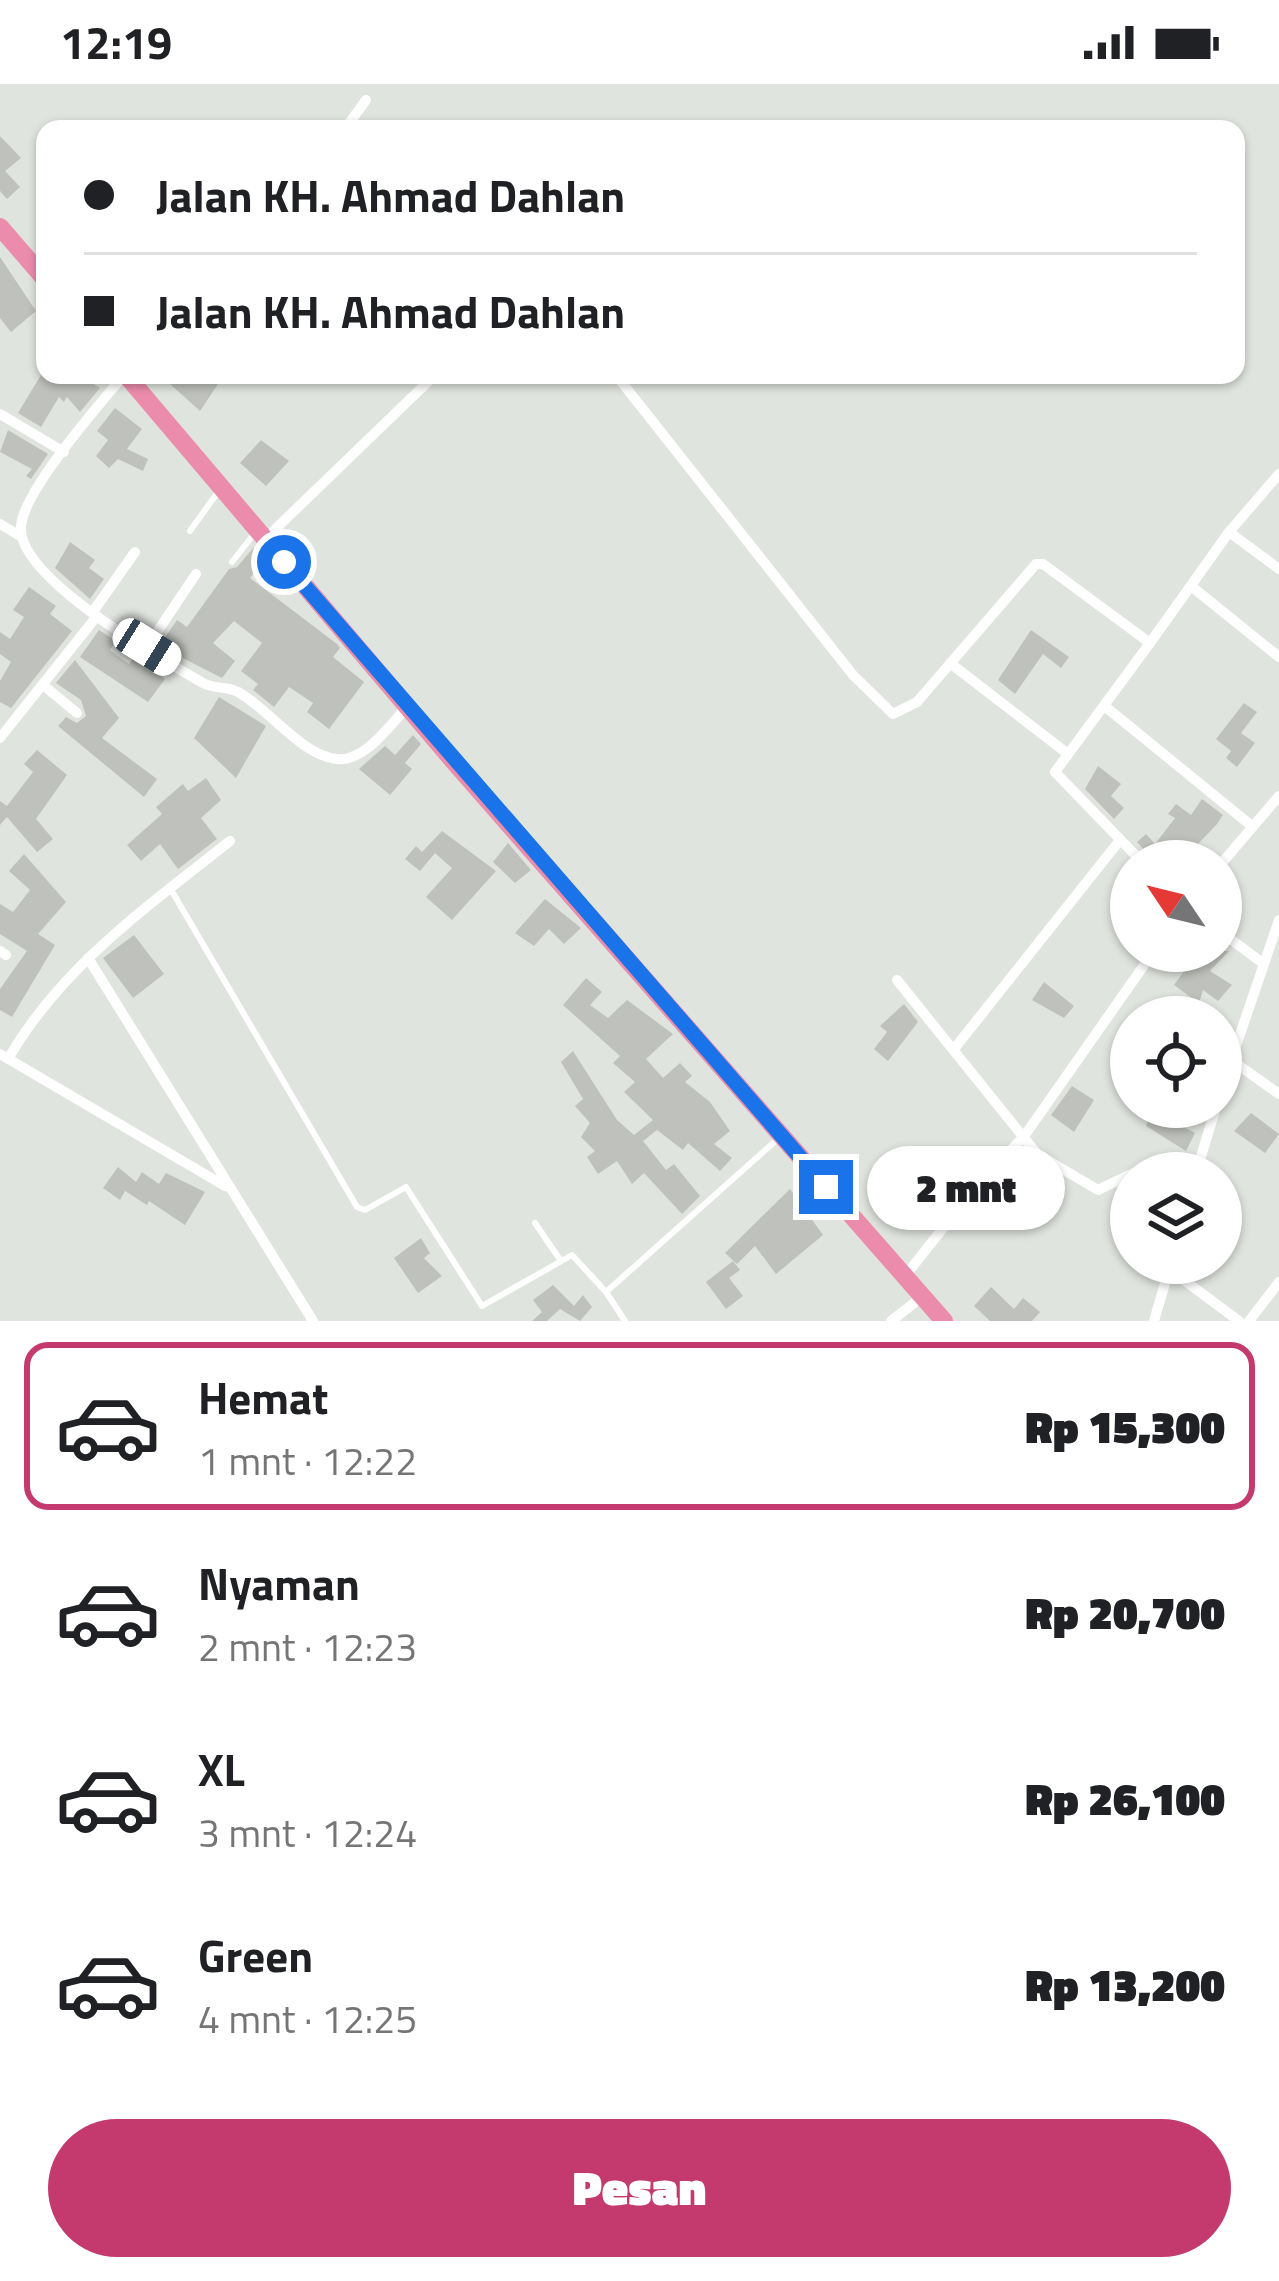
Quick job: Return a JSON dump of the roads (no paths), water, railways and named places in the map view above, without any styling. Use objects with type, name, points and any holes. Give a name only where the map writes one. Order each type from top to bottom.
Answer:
[{"type":"highway","points":[[0,227],[36,269]]},
{"type":"highway","points":[[132,384],[407,707],[944,1321]]},
{"type":"street","points":[[352,120],[366,100]]},
{"type":"street","points":[[22,537],[23,514],[118,384]]},
{"type":"street","points":[[260,536],[425,384]]},
{"type":"street","points":[[623,384],[880,705],[893,714],[908,709],[1028,569],[1039,563],[1150,643]]},
{"type":"street","points":[[0,414],[64,452]]},
{"type":"street","points":[[1120,840],[1055,774],[1229,532],[1279,474]]},
{"type":"street","points":[[0,524],[22,537],[45,574],[94,614],[205,684],[237,692],[331,758],[352,757],[407,707]]},
{"type":"street","points":[[1229,532],[1279,569]]},
{"type":"street","points":[[0,738],[136,552]]},
{"type":"street","points":[[147,647],[196,574]]},
{"type":"street","points":[[1191,586],[1279,657]]},
{"type":"street","points":[[950,663],[1068,754]]},
{"type":"street","points":[[43,685],[76,712]]},
{"type":"street","points":[[1107,707],[1252,827]]},
{"type":"street","points":[[1241,840],[1279,796]]},
{"type":"street","points":[[228,1188],[4,1056],[32,1017],[88,958],[230,841]]},
{"type":"street","points":[[953,1049],[1110,853]]},
{"type":"street","points":[[1242,1027],[1279,920]]},
{"type":"street","points":[[1242,948],[1264,964]]},
{"type":"street","points":[[88,958],[314,1321]]},
{"type":"street","points":[[905,1276],[975,1188],[1025,1135],[1139,972]]},
{"type":"street","points":[[897,980],[1037,1154],[1098,1190],[1110,1184]]},
{"type":"street","points":[[1242,1067],[1279,1094]]},
{"type":"street","points":[[1249,1321],[1279,1282]]},
{"type":"street","points":[[1154,1321],[1165,1284]]},
{"type":"street","points":[[1193,1284],[1239,1321]]},
{"type":"street","points":[[891,1321],[922,1297]]},
{"type":"lane","points":[[190,531],[220,489]]},
{"type":"lane","points":[[232,562],[260,536]]},
{"type":"lane","points":[[170,888],[357,1207],[365,1210],[406,1187],[482,1306],[576,1257],[625,1321]]},
{"type":"lane","points":[[606,1292],[782,1136]]},
{"type":"lane","points":[[536,1223],[561,1261]]}]
